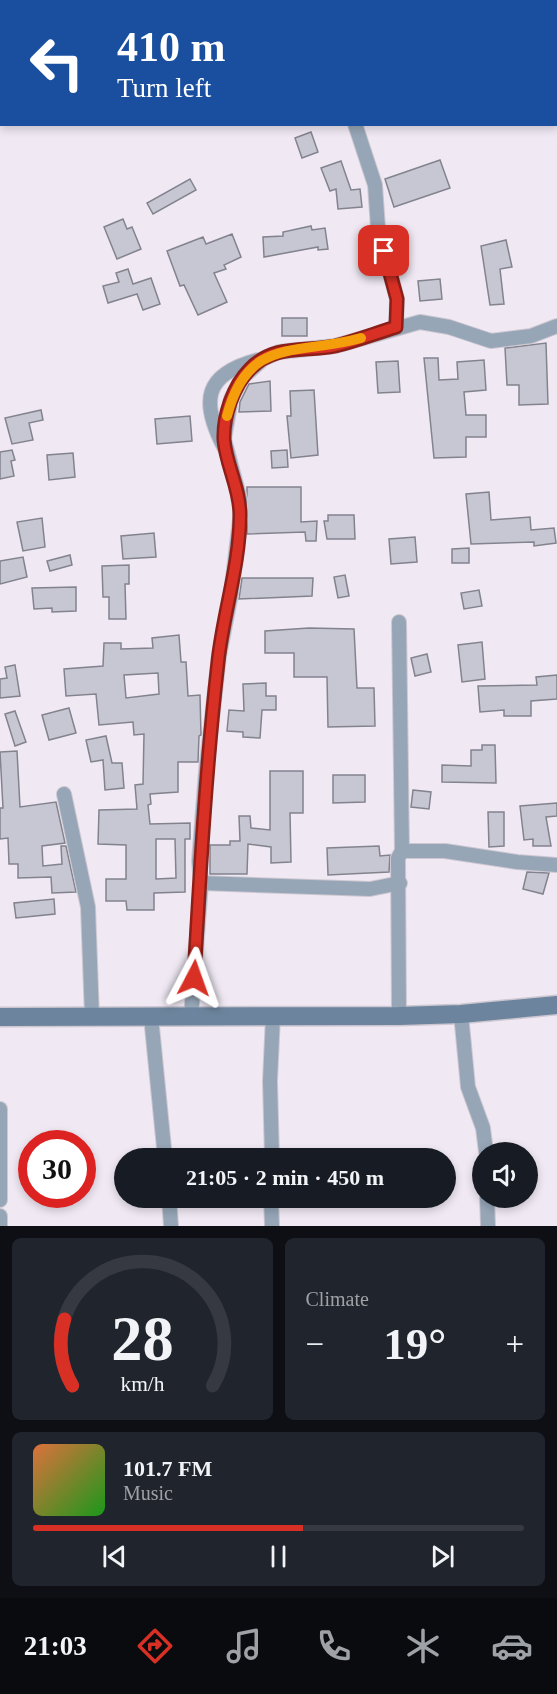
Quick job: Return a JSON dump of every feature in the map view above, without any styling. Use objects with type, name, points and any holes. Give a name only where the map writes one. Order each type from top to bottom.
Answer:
[{"type":"street","points":[[356,126],[371,165],[378,228],[397,299],[411,324]]},
{"type":"street","points":[[396,327],[397,299]]},
{"type":"street","points":[[227,452],[215,429],[208,406],[209,394],[220,377],[238,365],[295,348],[335,346],[420,322],[449,327],[491,341],[531,336],[557,326]]},
{"type":"street","points":[[191,1017],[201,883],[200,861],[206,771],[219,656],[231,594],[240,519],[240,499],[224,439],[231,399],[242,378],[263,359]]},
{"type":"street","points":[[399,622],[402,851],[398,858],[400,883],[399,1016]]},
{"type":"street","points":[[64,794],[88,907],[92,1017]]},
{"type":"street","points":[[402,851],[445,851],[557,865]]},
{"type":"street","points":[[201,883],[370,889],[400,883]]},
{"type":"street","points":[[0,1017],[399,1016],[461,1014],[557,1005]]},
{"type":"street","points":[[461,1014],[468,1087],[483,1128],[485,1142]]},
{"type":"street","points":[[272,1148],[270,1081],[273,1016]]},
{"type":"street","points":[[152,1017],[164,1148]]},
{"type":"street","points":[[0,1110],[0,1200]]},
{"type":"street","points":[[170,1208],[171,1226]]},
{"type":"street","points":[[272,1208],[272,1226]]},
{"type":"street","points":[[487,1208],[488,1226]]},
{"type":"street","points":[[0,1216],[0,1226]]},
{"type":"building","points":[[311,132],[318,152],[302,158],[295,138]]},
{"type":"building","points":[[440,160],[450,188],[394,207],[385,179]]},
{"type":"building","points":[[341,161],[351,190],[360,189],[362,207],[338,209],[336,189],[330,191],[321,168]]},
{"type":"building","points":[[190,179],[196,190],[153,214],[147,203]]},
{"type":"building","points":[[123,219],[127,229],[132,227],[141,249],[117,259],[104,227]]},
{"type":"building","points":[[311,226],[312,230],[325,228],[328,249],[318,250],[318,247],[264,257],[263,237],[283,236],[283,232]]},
{"type":"building","points":[[232,234],[241,257],[224,265],[226,269],[214,273],[227,302],[198,315],[184,285],[180,286],[167,251],[203,237],[206,244]]},
{"type":"building","points":[[506,240],[512,267],[500,269],[504,304],[490,305],[481,246]]},
{"type":"building","points":[[128,269],[133,284],[151,278],[160,304],[143,310],[137,294],[108,303],[103,286],[119,282],[116,273]]},
{"type":"building","points":[[440,279],[442,299],[420,301],[418,281]]},
{"type":"building","points":[[282,318],[307,318],[307,336],[282,336]]},
{"type":"building","points":[[546,343],[548,404],[519,405],[519,385],[507,385],[505,348]]},
{"type":"building","points":[[424,358],[438,358],[439,380],[458,379],[457,362],[484,360],[486,390],[464,392],[466,415],[486,415],[486,437],[466,437],[466,457],[434,458]]},
{"type":"building","points":[[398,361],[400,392],[378,393],[376,362]]},
{"type":"building","points":[[270,381],[271,411],[239,412],[240,402],[249,384]]},
{"type":"building","points":[[314,390],[318,455],[291,458],[287,416],[291,416],[290,391]]},
{"type":"building","points":[[41,410],[43,420],[29,423],[33,440],[12,444],[5,418]]},
{"type":"building","points":[[190,416],[192,441],[157,444],[155,419]]},
{"type":"building","points":[[12,450],[15,460],[11,461],[14,476],[0,479],[0,452]]},
{"type":"building","points":[[287,450],[288,467],[272,468],[271,451]]},
{"type":"building","points":[[73,453],[75,477],[49,480],[47,455]]},
{"type":"building","points":[[247,487],[301,487],[301,522],[317,521],[316,541],[306,541],[305,532],[247,534]]},
{"type":"building","points":[[489,492],[491,520],[530,517],[531,530],[554,528],[556,543],[534,546],[534,542],[471,544],[466,494]]},
{"type":"building","points":[[328,515],[354,515],[355,539],[327,539],[324,521],[328,521]]},
{"type":"building","points":[[42,518],[45,547],[23,551],[17,522]]},
{"type":"building","points":[[154,533],[156,557],[123,559],[121,536]]},
{"type":"building","points":[[415,537],[417,562],[391,564],[389,539]]},
{"type":"building","points":[[469,548],[469,563],[452,563],[452,549]]},
{"type":"building","points":[[70,555],[72,565],[50,571],[47,561]]},
{"type":"building","points":[[23,557],[27,577],[0,584],[0,561]]},
{"type":"building","points":[[129,565],[129,584],[125,584],[126,619],[109,619],[109,597],[103,597],[102,566]]},
{"type":"building","points":[[345,575],[349,596],[338,598],[334,577]]},
{"type":"building","points":[[242,578],[313,578],[312,596],[239,599]]},
{"type":"building","points":[[76,587],[76,611],[52,612],[52,608],[34,609],[32,588]]},
{"type":"building","points":[[479,590],[482,606],[464,609],[461,593]]},
{"type":"building","points":[[309,628],[354,629],[357,688],[374,688],[375,726],[328,727],[327,677],[294,677],[294,653],[265,653],[265,631]]},
{"type":"building","points":[[179,635],[181,662],[186,662],[188,696],[200,695],[201,735],[199,736],[198,762],[178,762],[178,792],[150,794],[151,804],[148,805],[150,824],[190,823],[190,839],[185,839],[185,892],[154,893],[154,910],[127,910],[126,901],[106,901],[106,879],[126,879],[126,845],[98,844],[99,810],[137,809],[135,785],[143,784],[144,734],[134,735],[133,722],[99,725],[96,694],[66,696],[64,669],[103,666],[104,643],[121,643],[121,649],[153,648],[152,638]],"holes":[[[158,673],[159,694],[126,698],[124,675]],[[156,839],[175,839],[176,878],[156,879]]]},
{"type":"building","points":[[482,642],[485,679],[462,682],[458,645]]},
{"type":"building","points":[[427,654],[431,672],[415,676],[411,658]]},
{"type":"building","points":[[15,665],[20,696],[0,698],[0,679],[7,678],[5,667]]},
{"type":"building","points":[[557,675],[557,699],[531,701],[531,716],[504,716],[504,710],[480,712],[478,686],[537,685],[536,677]]},
{"type":"building","points":[[266,683],[266,696],[276,696],[276,710],[262,710],[260,738],[243,737],[243,732],[227,731],[229,710],[244,711],[243,684]]},
{"type":"building","points":[[69,708],[76,733],[49,740],[42,715]]},
{"type":"building","points":[[15,711],[26,742],[15,746],[5,714]]},
{"type":"building","points":[[106,736],[112,763],[122,763],[124,788],[105,790],[103,760],[91,762],[86,740]]},
{"type":"building","points":[[482,745],[495,745],[496,783],[442,782],[442,765],[471,766],[471,750],[482,750]]},
{"type":"building","points":[[17,751],[20,807],[56,802],[65,843],[42,846],[43,866],[62,864],[61,846],[66,846],[76,892],[52,893],[51,877],[18,878],[18,864],[9,864],[8,838],[0,839],[0,808],[3,808],[0,752]]},
{"type":"building","points":[[270,771],[303,771],[303,813],[290,813],[291,862],[271,863],[271,847],[248,844],[247,874],[210,874],[210,845],[230,845],[230,841],[240,841],[239,816],[250,816],[251,828],[270,830]]},
{"type":"building","points":[[333,775],[365,775],[365,802],[333,803]]},
{"type":"building","points":[[413,790],[431,792],[429,809],[411,807]]},
{"type":"building","points":[[557,803],[557,816],[546,817],[551,846],[533,846],[533,839],[524,840],[520,806]]},
{"type":"building","points":[[488,812],[504,812],[504,846],[489,847]]},
{"type":"building","points":[[379,846],[380,856],[390,855],[389,872],[328,875],[327,848]]},
{"type":"building","points":[[527,872],[549,873],[543,894],[523,889]]},
{"type":"building","points":[[54,899],[55,914],[16,918],[14,903]]},
{"type":"slow traffic","points":[[227,416],[231,399],[242,378],[263,359],[295,348],[335,346],[361,338]]},
{"type":"route","points":[[194,978],[206,771],[219,656],[231,594],[240,519],[240,499],[224,439],[231,399],[242,378],[251,368],[263,359],[279,352],[295,348],[335,346],[396,327],[395,284],[384,251]]}]
